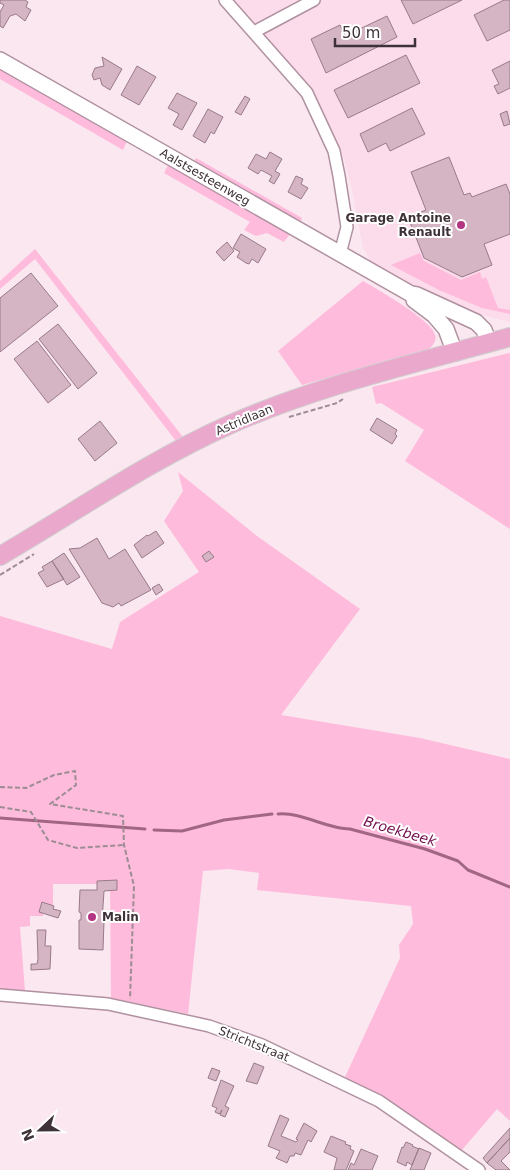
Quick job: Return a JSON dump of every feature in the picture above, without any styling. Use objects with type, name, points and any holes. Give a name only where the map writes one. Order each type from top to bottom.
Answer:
[{"type":"main road","name":"Aalstsesteenweg","points":[[0,60],[411,294],[418,295],[476,322],[484,330],[489,343]]},
{"type":"main road","name":"Aalstsesteenweg","points":[[411,294],[415,301],[434,315],[446,329],[455,353]]},
{"type":"main road","name":"Astridlaan","points":[[0,556],[152,464],[232,424],[287,402],[355,380],[510,337]]},
{"type":"street","points":[[225,0],[307,93],[334,151],[347,227],[340,254]]},
{"type":"street","points":[[254,32],[314,0]]},
{"type":"street","name":"Strichtstraat","points":[[0,996],[108,1004],[209,1026],[271,1049],[379,1101],[480,1170]]},
{"type":"path","points":[[286,418],[337,402]]},
{"type":"path","points":[[0,575],[38,551]]},
{"type":"path","points":[[0,787],[26,788],[54,775],[75,771],[76,785],[50,804],[123,816],[124,845],[134,886],[130,1008]]},
{"type":"path","points":[[0,807],[31,812],[48,840],[77,848],[124,845]]},
{"type":"shaded area","points":[[234,0],[510,0],[510,322],[482,315],[443,300],[381,271],[372,263],[363,248],[344,158],[313,92]]},
{"type":"shaded area","points":[[0,66],[128,139],[123,150],[0,79]]},
{"type":"shaded area","points":[[196,158],[302,218],[298,227],[259,204],[253,214],[290,234],[284,242],[267,233],[256,236],[244,230],[250,222],[164,173],[169,163],[188,173]]},
{"type":"shaded area","points":[[35,249],[183,437],[176,441],[35,259],[0,289],[0,281]]},
{"type":"shaded area","points":[[420,253],[424,261],[461,280],[480,272],[482,279],[486,277],[498,308],[510,310],[510,314],[482,308],[439,290],[391,265]]},
{"type":"shaded area","points":[[363,281],[425,322],[435,335],[434,343],[429,349],[302,385],[278,351]]},
{"type":"shaded area","points":[[509,353],[510,529],[405,461],[424,430],[381,403],[376,404],[372,387]]},
{"type":"shaded area","points":[[178,472],[257,536],[360,609],[281,715],[420,738],[510,759],[510,1121],[497,1109],[462,1150],[387,1101],[345,1077],[400,958],[399,945],[413,924],[411,906],[257,890],[259,873],[228,869],[203,871],[188,1014],[111,998],[110,884],[53,884],[53,905],[44,905],[43,916],[30,916],[30,926],[20,927],[25,991],[0,990],[0,616],[112,649],[120,622],[199,572],[164,521],[183,491]]},
{"type":"building","points":[[0,0],[25,0],[28,2],[26,7],[31,10],[25,21],[16,14],[10,16],[3,28],[0,26],[0,12],[4,5],[0,3]]},
{"type":"building","points":[[401,0],[462,0],[413,24]]},
{"type":"building","points":[[504,0],[510,0],[510,30],[487,41],[474,15]]},
{"type":"building","points":[[387,16],[397,37],[326,73],[311,39],[340,25],[345,36]]},
{"type":"building","points":[[406,55],[420,83],[348,118],[334,90]]},
{"type":"building","points":[[102,57],[122,69],[110,90],[102,85],[100,78],[94,80],[92,75],[95,68],[104,66]]},
{"type":"building","points":[[510,61],[510,88],[498,94],[494,86],[499,84],[492,70]]},
{"type":"building","points":[[137,66],[156,77],[139,105],[121,95]]},
{"type":"building","points":[[177,93],[197,103],[182,130],[173,125],[179,114],[168,108]]},
{"type":"building","points":[[245,96],[250,99],[241,115],[235,112]]},
{"type":"building","points":[[412,108],[425,134],[390,151],[386,143],[368,152],[360,134]]},
{"type":"building","points":[[208,109],[223,117],[214,134],[211,132],[205,143],[193,136]]},
{"type":"building","points":[[507,111],[510,124],[504,126],[500,114]]},
{"type":"building","points":[[270,152],[282,159],[275,171],[280,174],[274,184],[269,181],[272,176],[261,170],[258,174],[248,168],[256,154],[266,159]]},
{"type":"building","name":"Garage Antoine Renault","points":[[449,157],[464,195],[470,193],[472,197],[506,184],[510,194],[510,234],[484,244],[492,265],[462,277],[424,258],[408,217],[426,210],[411,172]]},
{"type":"building","points":[[296,176],[303,179],[301,184],[308,188],[301,199],[288,192]]},
{"type":"building","points":[[241,234],[266,249],[258,263],[252,259],[249,264],[237,257],[240,252],[233,248]]},
{"type":"building","points":[[227,242],[234,251],[224,261],[216,252]]},
{"type":"building","points":[[31,273],[58,306],[0,352],[0,298]]},
{"type":"building","points":[[58,324],[97,373],[78,389],[39,339]]},
{"type":"building","points":[[37,341],[71,385],[48,403],[14,359]]},
{"type":"building","points":[[377,418],[397,430],[395,434],[397,436],[392,444],[370,430]]},
{"type":"building","points":[[100,421],[117,443],[95,461],[78,439]]},
{"type":"building","points":[[156,531],[164,543],[142,558],[134,545]]},
{"type":"building","points":[[97,538],[109,559],[125,549],[151,590],[121,606],[119,603],[113,607],[102,603],[69,549],[80,548]]},
{"type":"building","points":[[209,551],[214,557],[206,562],[202,556]]},
{"type":"building","points":[[64,553],[80,577],[67,585],[52,561]]},
{"type":"building","points":[[52,561],[64,579],[47,587],[38,573],[44,570],[42,567]]},
{"type":"building","points":[[159,584],[163,590],[156,595],[152,588]]},
{"type":"building","name":"Malin","points":[[117,880],[117,890],[104,891],[103,950],[79,949],[79,920],[81,920],[81,913],[79,912],[80,890],[97,890],[97,881]]},
{"type":"building","points":[[42,902],[54,906],[53,909],[61,911],[58,918],[39,912]]},
{"type":"building","points":[[37,930],[46,930],[45,946],[51,946],[50,969],[31,970],[31,964],[37,964],[38,959]]},
{"type":"building","points":[[254,1063],[264,1067],[257,1084],[246,1081]]},
{"type":"building","points":[[212,1068],[220,1071],[216,1081],[208,1078]]},
{"type":"building","points":[[221,1080],[234,1086],[225,1106],[229,1108],[225,1117],[220,1115],[222,1110],[219,1114],[215,1112],[217,1108],[212,1106]]},
{"type":"building","points":[[280,1115],[289,1119],[281,1136],[296,1142],[304,1123],[317,1131],[311,1142],[308,1140],[301,1155],[295,1153],[294,1156],[290,1156],[287,1163],[276,1158],[280,1151],[268,1146]]},
{"type":"building","points":[[510,1128],[510,1138],[487,1163],[483,1158]]},
{"type":"building","points":[[331,1136],[346,1142],[345,1144],[351,1146],[350,1149],[354,1151],[346,1170],[334,1170],[337,1158],[324,1152]]},
{"type":"building","points":[[510,1138],[510,1152],[501,1161],[510,1170],[496,1170],[487,1163]]},
{"type":"building","points":[[406,1142],[419,1149],[412,1165],[407,1162],[406,1166],[397,1162],[402,1147]]},
{"type":"building","points":[[419,1148],[431,1153],[424,1170],[410,1170]]},
{"type":"building","points":[[361,1149],[378,1156],[372,1170],[348,1170],[351,1163],[354,1165]]},
{"type":"waterway","name":"Broekbeek","points":[[154,830],[182,831],[224,820],[272,814]]},
{"type":"waterway","name":"Broekbeek","points":[[278,814],[296,816],[425,849],[458,861],[468,870],[510,887]]},
{"type":"waterway","name":"Broekbeek","points":[[0,818],[145,829]]},
{"type":"place","name":"Garage Antoine Renault","points":[[461,225]]},
{"type":"place","name":"Malin","points":[[92,917]]}]
